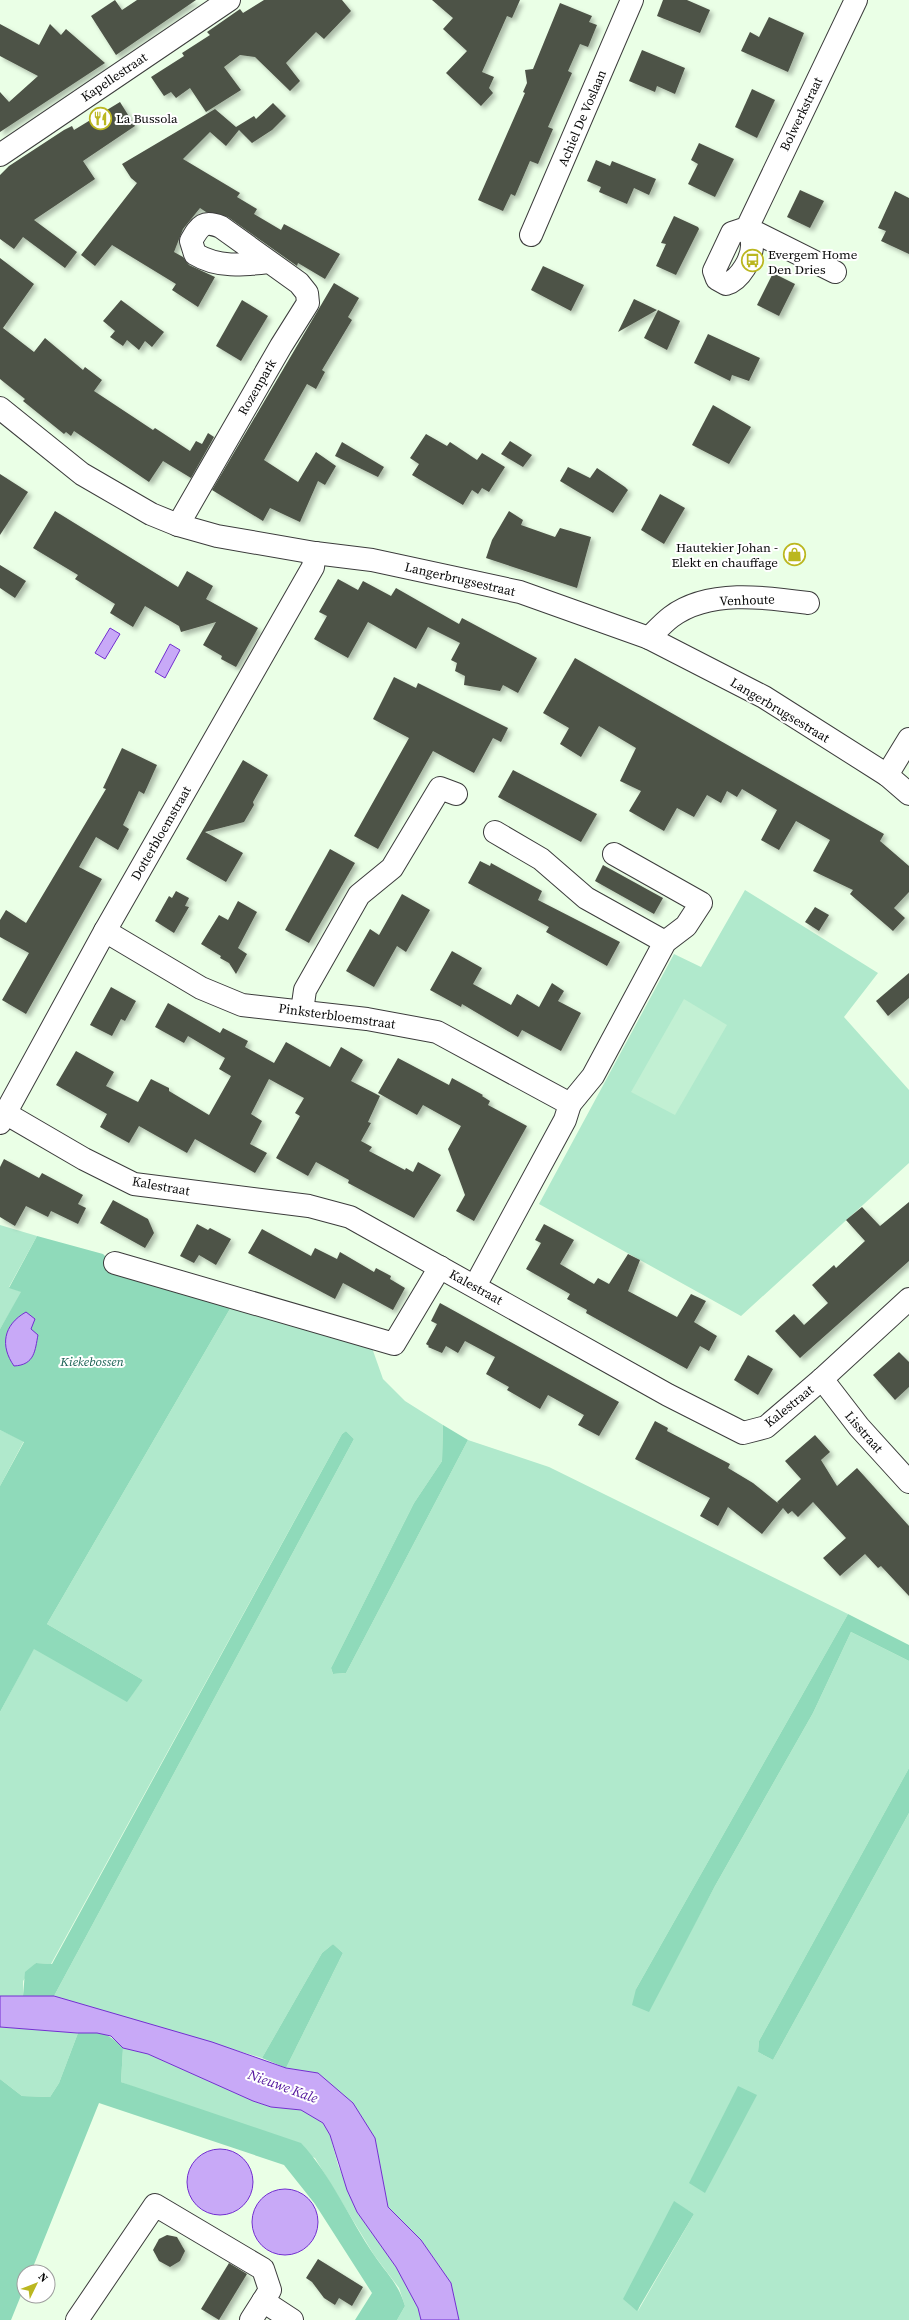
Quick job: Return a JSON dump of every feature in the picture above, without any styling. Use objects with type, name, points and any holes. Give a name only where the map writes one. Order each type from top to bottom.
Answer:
[{"type":"street","name":"Kapellestraat","points":[[0,155],[229,0]]},
{"type":"street","name":"Achiel De Voslaan","points":[[531,235],[632,0]]},
{"type":"street","name":"Bolwerkstraat","points":[[834,272],[747,228],[856,0]]},
{"type":"street","name":"Rozenpark","points":[[178,525],[281,346],[308,304],[307,293],[299,283],[269,262]]},
{"type":"street","name":"Langerbrugsestraat","points":[[0,408],[82,474],[151,514],[178,525],[217,536],[315,553],[379,561],[520,592],[649,638],[764,697],[887,775],[909,794]]},
{"type":"street","name":"Dotterbloemstraat","points":[[3,1118],[105,930],[313,567],[315,553]]},
{"type":"street","name":"Venhoute","points":[[649,638],[672,616],[703,603],[725,598],[808,603]]},
{"type":"street","points":[[887,775],[909,738]]},
{"type":"street","points":[[302,1011],[305,990],[359,895],[392,868],[440,788],[456,794]]},
{"type":"street","points":[[494,832],[542,859],[586,898],[665,942]]},
{"type":"street","points":[[475,1286],[565,1120],[570,1104],[592,1076],[665,942],[686,926],[702,903],[614,854]]},
{"type":"street","name":"Pinksterbloemstraat","points":[[105,930],[201,988],[242,1005],[367,1019],[437,1032],[570,1104]]},
{"type":"street","name":"Kalestraat","points":[[3,1118],[134,1184],[309,1206],[344,1215],[475,1286],[668,1395],[742,1434],[766,1427],[822,1380],[909,1299]]},
{"type":"street","points":[[115,1263],[394,1344],[440,1267]]},
{"type":"street","name":"Lisstraat","points":[[822,1380],[859,1427],[909,1482]]},
{"type":"street","points":[[77,2320],[155,2205],[263,2269],[270,2290],[251,2320]]},
{"type":"street","points":[[263,2301],[292,2320]]},
{"type":"green space","points":[[745,890],[878,973],[844,1017],[909,1090],[909,1163],[741,1316],[539,1204],[674,954],[701,967]]},
{"type":"green space","points":[[684,999],[727,1025],[675,1115],[631,1092]]},
{"type":"green space","points":[[0,1225],[37,1236],[9,1287],[22,1292],[0,1329]]},
{"type":"green space","name":"Kiekebossen","points":[[37,1236],[103,1254],[110,1261],[231,1307],[47,1624],[143,1680],[127,1702],[34,1649],[0,1712],[0,1486],[24,1442],[0,1430],[0,1329],[21,1292],[9,1288]]},
{"type":"green space","points":[[231,1307],[371,1345],[383,1379],[405,1401],[443,1425],[442,1461],[414,1503],[331,1668],[333,1674],[346,1673],[468,1440],[549,1467],[848,1614],[636,1989],[648,2011],[715,1886],[813,1713],[851,1632],[909,1661],[909,1768],[759,2041],[758,2052],[773,2060],[909,1813],[909,2320],[459,2320],[451,2283],[421,2240],[388,2207],[375,2138],[318,2073],[286,2068],[343,1953],[333,1944],[322,1953],[262,2058],[54,1996],[354,1439],[346,1431],[342,1434],[51,1964],[36,1963],[23,1981],[23,1996],[0,1996],[0,1712],[34,1648],[127,1701],[143,1680],[47,1624]],"holes":[[[674,2202],[694,2214],[638,2311]]]},
{"type":"green space","points":[[443,1425],[468,1440],[346,1673],[333,1674],[331,1668],[414,1503],[442,1461]]},
{"type":"green space","points":[[0,1430],[24,1441],[0,1486]]},
{"type":"green space","points":[[346,1431],[354,1439],[54,1996],[23,1996],[25,1972],[36,1963],[52,1964],[342,1434]]},
{"type":"green space","points":[[848,1614],[909,1645],[909,1661],[851,1632],[813,1713],[715,1886],[649,2012],[632,2005],[636,1989]]},
{"type":"green space","points":[[909,1768],[909,1813],[773,2060],[758,2052],[759,2041]]},
{"type":"green space","points":[[333,1944],[343,1953],[286,2068],[262,2058],[322,1953]]},
{"type":"green space","points":[[0,2027],[78,2033],[59,2083],[50,2097],[22,2096],[0,2079]]},
{"type":"green space","points":[[78,2033],[102,2034],[112,2038],[123,2048],[121,2082],[301,2143],[322,2169],[365,2241],[399,2291],[405,2306],[397,2320],[355,2320],[372,2293],[315,2204],[284,2165],[99,2103],[34,2264],[16,2264],[16,2304],[18,2304],[11,2320],[0,2320],[0,2079],[22,2096],[50,2097],[59,2083]]},
{"type":"green space","points":[[123,2048],[148,2054],[253,2101],[271,2107],[302,2110],[323,2123],[330,2135],[338,2165],[357,2212],[396,2267],[418,2308],[421,2320],[397,2320],[405,2306],[399,2288],[374,2255],[315,2158],[121,2082]]},
{"type":"green space","points":[[738,2086],[757,2095],[705,2193],[689,2183]]},
{"type":"green space","points":[[674,2201],[694,2214],[637,2311],[623,2299]]},
{"type":"water","points":[[110,628],[120,634],[105,659],[95,653]]},
{"type":"water","points":[[170,644],[180,650],[165,678],[155,672]]},
{"type":"water","points":[[26,1312],[35,1319],[31,1329],[38,1335],[35,1351],[30,1360],[26,1363],[14,1366],[7,1351],[6,1336],[12,1323]]},
{"type":"water","name":"Nieuwe Kale","points":[[0,1996],[54,1996],[212,2042],[286,2068],[318,2073],[353,2103],[375,2138],[388,2207],[421,2240],[451,2283],[459,2320],[421,2320],[418,2308],[396,2267],[357,2212],[347,2190],[330,2135],[323,2123],[301,2110],[271,2107],[253,2101],[148,2054],[123,2048],[111,2036],[97,2033],[77,2033],[0,2027]]},
{"type":"water","points":[[213,2149],[227,2149],[239,2154],[248,2163],[253,2175],[251,2195],[244,2206],[227,2215],[213,2215],[201,2210],[192,2201],[187,2189],[187,2175],[192,2163],[201,2154]]},
{"type":"water","points":[[279,2189],[291,2189],[298,2191],[309,2198],[316,2209],[318,2222],[316,2235],[309,2246],[298,2253],[291,2255],[279,2255],[272,2253],[261,2246],[254,2235],[252,2228],[252,2216],[254,2209],[261,2198],[272,2191]]},
{"type":"building","points":[[115,0],[122,10],[137,0],[196,0],[116,55],[91,16]]},
{"type":"building","points":[[264,0],[342,0],[351,11],[324,39],[316,32],[286,63],[300,81],[290,91],[255,57],[240,55],[224,67],[241,90],[206,112],[190,88],[176,98],[171,92],[164,96],[151,77],[184,56],[182,53],[210,35],[207,32],[240,9],[243,13]]},
{"type":"building","points":[[432,0],[520,0],[512,18],[507,16],[482,72],[494,77],[489,88],[493,93],[481,106],[446,73],[467,51],[443,29],[453,18]]},
{"type":"building","points":[[663,0],[687,0],[710,10],[700,33],[657,16]]},
{"type":"building","points":[[560,3],[592,16],[589,22],[597,25],[588,47],[580,44],[568,71],[572,73],[548,127],[553,129],[538,164],[530,161],[515,196],[511,194],[503,211],[478,200],[525,93],[523,92],[527,83],[525,70],[533,69]]},
{"type":"building","points":[[769,17],[804,33],[788,72],[741,51],[750,32],[759,37]]},
{"type":"building","points":[[0,24],[39,45],[50,24],[61,35],[66,29],[105,63],[0,132],[0,92],[9,102],[38,76],[0,56]]},
{"type":"building","points":[[642,50],[685,68],[675,94],[657,86],[655,92],[629,81]]},
{"type":"building","points":[[752,89],[775,100],[757,138],[735,127]]},
{"type":"building","points":[[120,102],[135,126],[83,161],[95,179],[34,220],[77,252],[65,268],[23,237],[14,249],[0,239],[0,175],[9,166],[64,130],[72,126],[74,130]]},
{"type":"building","points":[[273,103],[286,116],[272,130],[252,143],[239,130],[226,146],[210,132],[183,159],[240,193],[237,197],[257,209],[254,214],[281,230],[284,224],[340,254],[325,279],[298,263],[297,266],[228,217],[206,212],[200,208],[183,229],[174,252],[183,257],[189,265],[215,277],[198,307],[172,290],[176,284],[112,245],[95,266],[81,255],[137,183],[131,178],[122,164],[215,109],[236,127],[254,116],[256,119]]},
{"type":"building","points":[[699,143],[734,159],[715,197],[688,184],[698,164],[691,160]]},
{"type":"building","points":[[596,160],[610,166],[612,161],[656,179],[649,195],[634,188],[627,204],[599,192],[601,187],[587,181]]},
{"type":"building","points":[[800,190],[824,201],[810,228],[787,217]]},
{"type":"building","points":[[895,191],[909,198],[909,254],[881,241],[886,231],[878,228]]},
{"type":"building","points":[[674,216],[698,227],[699,229],[676,275],[656,266],[666,244],[661,243]]},
{"type":"building","points":[[0,258],[34,284],[3,328],[34,352],[45,338],[83,370],[85,367],[102,380],[94,391],[153,430],[155,428],[190,451],[196,441],[202,444],[208,433],[214,437],[191,478],[163,461],[149,482],[74,431],[71,436],[66,432],[64,434],[23,401],[25,399],[0,379]]},
{"type":"building","points":[[543,266],[584,285],[571,311],[531,290]]},
{"type":"building","points":[[773,273],[795,284],[779,316],[757,305]]},
{"type":"building","points":[[334,283],[359,298],[348,317],[352,320],[322,370],[325,372],[316,389],[307,384],[264,460],[298,482],[316,452],[336,466],[325,485],[318,481],[300,522],[270,508],[263,521],[212,490]]},
{"type":"building","points":[[634,299],[657,310],[618,332]]},
{"type":"building","points":[[121,300],[164,332],[152,347],[145,341],[139,350],[127,340],[123,346],[110,337],[115,331],[103,321]]},
{"type":"building","points":[[242,300],[268,316],[241,361],[216,346]]},
{"type":"building","points":[[658,310],[680,321],[667,350],[644,338]]},
{"type":"building","points":[[708,334],[760,358],[749,381],[732,375],[730,381],[694,363]]},
{"type":"building","points":[[713,405],[751,427],[729,464],[692,445]]},
{"type":"building","points":[[426,434],[447,446],[450,442],[477,460],[482,453],[505,467],[489,492],[482,488],[478,494],[472,490],[463,505],[412,475],[419,464],[410,458]]},
{"type":"building","points":[[510,441],[532,455],[523,467],[501,454]]},
{"type":"building","points":[[342,442],[384,467],[378,477],[335,456]]},
{"type":"building","points":[[568,467],[590,478],[597,468],[628,490],[613,513],[560,481]]},
{"type":"building","points":[[0,474],[28,492],[0,535]]},
{"type":"building","points":[[660,494],[685,508],[664,544],[641,530]]},
{"type":"building","points":[[55,511],[178,587],[187,571],[213,586],[206,599],[258,628],[236,667],[221,659],[222,656],[203,645],[216,622],[181,632],[179,626],[145,606],[133,627],[110,613],[115,604],[75,579],[78,575],[33,548]]},
{"type":"building","points":[[509,511],[523,520],[521,525],[555,537],[560,528],[591,537],[577,588],[486,558],[492,540]]},
{"type":"building","points":[[0,565],[26,581],[15,598],[0,588]]},
{"type":"building","points":[[338,579],[358,590],[363,581],[391,596],[396,588],[459,624],[462,618],[537,658],[518,693],[503,685],[500,691],[464,685],[465,676],[455,671],[457,663],[451,660],[460,643],[428,627],[416,649],[368,622],[348,658],[314,639],[327,616],[319,612]]},
{"type":"building","points":[[575,658],[884,834],[880,841],[909,866],[909,892],[894,908],[905,918],[893,931],[850,894],[853,890],[813,871],[830,840],[796,821],[779,850],[761,840],[777,810],[742,789],[737,797],[727,791],[721,803],[707,795],[694,817],[677,808],[664,831],[629,811],[641,791],[620,781],[636,748],[599,726],[581,757],[560,744],[569,728],[543,713]]},
{"type":"building","points":[[394,677],[416,688],[418,683],[508,728],[501,742],[493,738],[474,773],[433,751],[378,849],[354,836],[409,738],[373,719]]},
{"type":"building","points":[[122,748],[157,765],[144,794],[139,791],[123,825],[129,829],[118,850],[96,837],[79,867],[102,879],[26,1014],[2,1000],[29,953],[0,937],[0,920],[6,910],[26,923],[106,789],[103,788]]},
{"type":"building","points":[[243,760],[268,775],[253,802],[254,805],[244,822],[205,832],[243,853],[226,882],[186,859]]},
{"type":"building","points":[[513,770],[597,814],[581,842],[498,797]]},
{"type":"building","points":[[330,849],[355,863],[309,943],[285,930]]},
{"type":"building","points":[[480,861],[490,866],[491,863],[542,891],[538,900],[620,942],[607,966],[546,932],[549,927],[468,883]]},
{"type":"building","points":[[603,865],[663,898],[654,914],[595,881]]},
{"type":"building","points":[[176,891],[189,898],[185,906],[189,907],[174,933],[155,921],[169,896],[172,898]]},
{"type":"building","points":[[402,894],[430,910],[406,952],[397,946],[374,987],[346,971],[370,929],[379,935]]},
{"type":"building","points":[[238,901],[257,912],[238,948],[247,954],[236,974],[229,963],[220,958],[221,956],[201,944],[219,915],[228,920]]},
{"type":"building","points":[[815,907],[829,915],[819,931],[805,922]]},
{"type":"building","points":[[452,951],[482,968],[473,984],[511,1005],[517,994],[539,1007],[552,983],[564,991],[558,1001],[581,1013],[561,1051],[522,1030],[518,1037],[462,1004],[461,1007],[430,990]]},
{"type":"building","points":[[909,973],[909,998],[888,1016],[876,1001]]},
{"type":"building","points":[[111,987],[136,1001],[125,1021],[121,1019],[112,1036],[90,1025]]},
{"type":"building","points":[[168,1003],[220,1033],[223,1028],[248,1041],[245,1047],[274,1063],[286,1042],[330,1067],[341,1047],[363,1060],[351,1081],[380,1096],[368,1122],[371,1123],[361,1141],[372,1147],[369,1151],[405,1170],[406,1168],[413,1172],[418,1162],[441,1175],[414,1218],[348,1183],[349,1180],[316,1162],[308,1176],[276,1158],[300,1116],[295,1113],[304,1098],[269,1079],[251,1114],[262,1121],[250,1144],[267,1153],[255,1173],[195,1139],[187,1153],[139,1126],[129,1143],[100,1127],[107,1114],[56,1085],[76,1051],[114,1072],[106,1086],[138,1102],[151,1079],[169,1088],[169,1091],[209,1115],[231,1076],[219,1069],[225,1058],[188,1036],[184,1043],[155,1027]]},
{"type":"building","points":[[398,1058],[449,1085],[452,1078],[483,1095],[482,1096],[490,1101],[488,1105],[527,1126],[474,1221],[456,1211],[465,1195],[448,1149],[461,1126],[423,1105],[417,1115],[378,1093]]},
{"type":"building","points":[[4,1159],[39,1178],[42,1173],[83,1195],[78,1204],[86,1208],[78,1224],[51,1211],[48,1217],[26,1206],[15,1226],[0,1217],[0,1167]]},
{"type":"building","points":[[113,1200],[148,1219],[154,1233],[145,1248],[100,1223]]},
{"type":"building","points":[[909,1202],[909,1261],[800,1358],[775,1331],[794,1314],[804,1325],[828,1303],[812,1285],[834,1265],[836,1268],[865,1241],[846,1220],[862,1207],[880,1226]]},
{"type":"building","points":[[197,1224],[208,1230],[210,1228],[231,1239],[216,1265],[199,1255],[194,1263],[180,1256]]},
{"type":"building","points":[[544,1224],[574,1240],[560,1264],[594,1284],[598,1278],[609,1284],[628,1254],[640,1260],[628,1291],[677,1317],[691,1294],[706,1301],[694,1322],[717,1336],[709,1351],[700,1346],[687,1369],[586,1313],[587,1310],[567,1299],[570,1294],[526,1269],[541,1243],[535,1240]]},
{"type":"building","points":[[262,1229],[311,1256],[315,1248],[337,1259],[340,1252],[374,1272],[376,1268],[391,1276],[390,1279],[405,1288],[393,1310],[343,1283],[335,1299],[248,1253]]},
{"type":"building","points":[[440,1303],[619,1402],[599,1436],[578,1425],[584,1415],[548,1395],[540,1409],[507,1390],[509,1387],[486,1374],[495,1357],[465,1341],[458,1353],[446,1346],[442,1353],[428,1347],[429,1346],[426,1344],[437,1324],[431,1321]]},
{"type":"building","points":[[899,1352],[909,1362],[909,1387],[895,1400],[873,1375]]},
{"type":"building","points":[[748,1355],[773,1369],[758,1395],[734,1380]]},
{"type":"building","points":[[655,1421],[668,1428],[667,1431],[730,1464],[728,1468],[753,1483],[779,1504],[777,1502],[801,1479],[785,1461],[815,1435],[830,1452],[821,1460],[837,1486],[857,1468],[909,1526],[909,1596],[881,1566],[878,1568],[865,1554],[840,1576],[823,1558],[846,1538],[813,1502],[798,1517],[792,1511],[788,1514],[783,1508],[762,1534],[728,1507],[718,1526],[700,1516],[710,1498],[635,1459]]},
{"type":"building","points":[[167,2235],[177,2237],[185,2251],[180,2261],[170,2267],[159,2261],[153,2250],[159,2239]]},
{"type":"building","points":[[318,2259],[363,2287],[352,2306],[339,2298],[335,2305],[324,2298],[312,2282],[306,2278]]},
{"type":"building","points":[[229,2263],[247,2274],[219,2320],[201,2309]]},
{"type":"place","name":"La Bussola","points":[[101,118]]},
{"type":"place","name":"Evergem Home Den Dries","points":[[753,261]]},
{"type":"place","name":"Hautekier Johan - Elekt en chauffage","points":[[794,554]]}]
